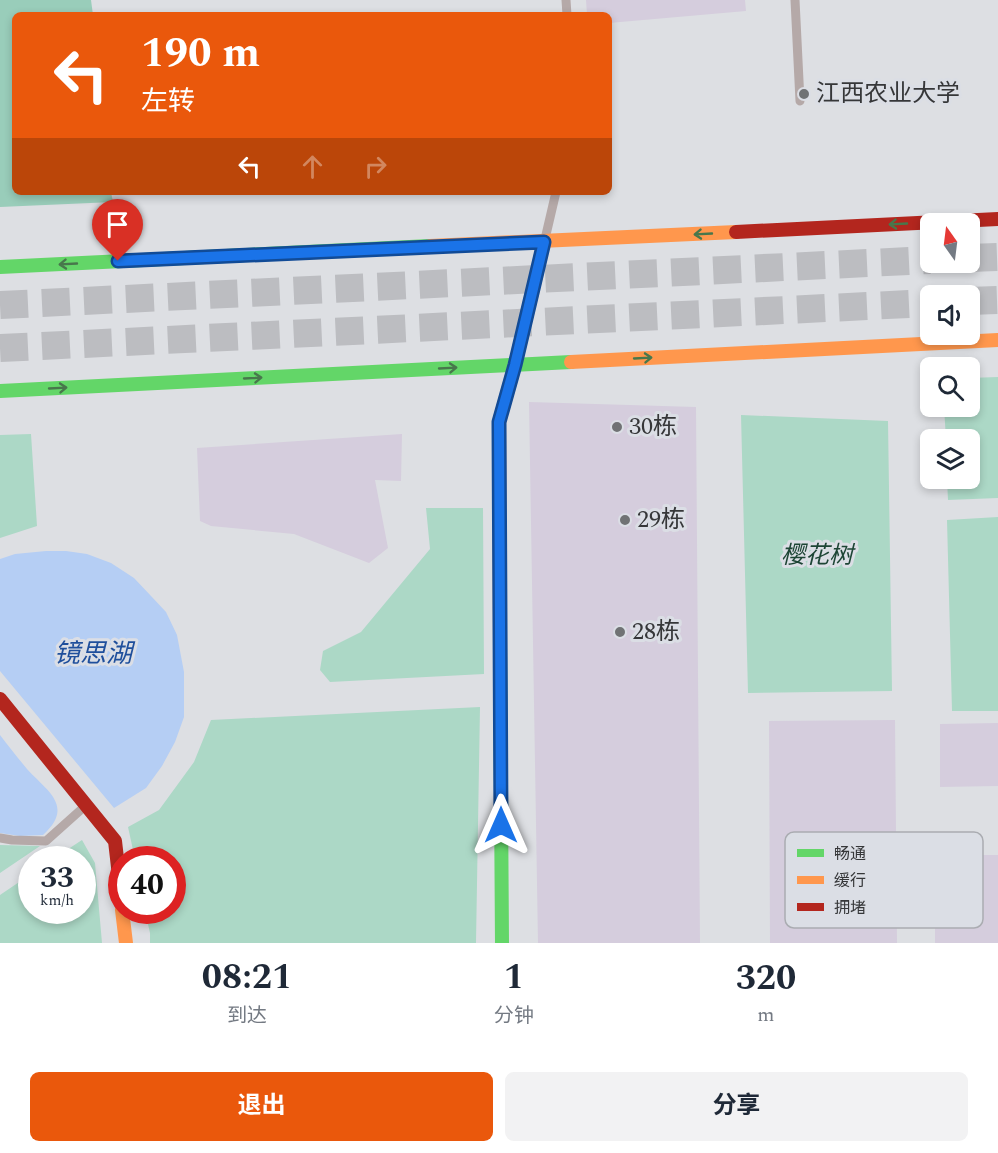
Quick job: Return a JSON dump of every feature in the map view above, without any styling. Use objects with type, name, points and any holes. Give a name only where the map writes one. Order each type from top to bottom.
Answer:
[{"type":"main road","points":[[0,267],[998,219]]},
{"type":"main road","points":[[502,943],[499,422],[544,242]]},
{"type":"main road","points":[[0,391],[998,340]]},
{"type":"main road","points":[[0,699],[115,841],[116,846]]},
{"type":"main road","points":[[124,924],[126,943]]},
{"type":"lane","points":[[795,0],[800,101]]},
{"type":"lane","points":[[544,242],[555,195]]},
{"type":"lane","points":[[0,838],[46,840],[86,806]]},
{"type":"green space","points":[[0,0],[91,0],[93,12],[12,12],[12,195],[112,195],[113,202],[0,207]]},
{"type":"green space","points":[[998,377],[998,498],[948,500],[947,489],[980,489],[980,429],[945,429],[945,417],[980,417],[980,378]]},
{"type":"green space","name":"樱花树","points":[[741,415],[888,421],[892,691],[748,693]]},
{"type":"green space","points":[[31,434],[37,526],[0,538],[0,435]]},
{"type":"green space","points":[[426,508],[483,508],[484,674],[330,682],[320,670],[323,651],[361,632],[430,549]]},
{"type":"green space","points":[[998,517],[998,711],[952,711],[947,520]]},
{"type":"green space","points":[[480,707],[476,943],[150,943],[148,924],[186,924],[186,846],[132,846],[128,827],[159,810],[194,762],[211,720]]},
{"type":"green space","points":[[82,840],[85,846],[73,846]]},
{"type":"green space","points":[[0,845],[40,846],[18,846],[18,861],[0,873]]},
{"type":"green space","points":[[96,874],[102,943],[0,943],[0,895],[18,883],[18,924],[96,924]]},
{"type":"water","name":"镜思湖","points":[[46,551],[87,554],[111,563],[134,578],[166,612],[177,635],[184,672],[184,717],[175,742],[162,766],[146,788],[114,808],[0,671],[0,559],[15,554]]},
{"type":"water","points":[[0,735],[54,799],[57,816],[43,835],[20,836],[0,833]]},
{"type":"building","points":[[586,0],[745,0],[746,11],[612,23],[612,12],[587,12]]},
{"type":"building","points":[[529,402],[696,407],[700,943],[538,943]]},
{"type":"building","points":[[402,434],[401,481],[375,480],[388,548],[369,563],[294,534],[211,526],[200,521],[197,448]]},
{"type":"building","points":[[895,720],[896,832],[785,832],[785,928],[897,928],[897,943],[770,943],[769,721]]},
{"type":"building","points":[[998,723],[998,786],[940,787],[940,724]]},
{"type":"building","points":[[983,855],[998,855],[998,943],[935,943],[935,928],[983,928]]},
{"type":"tunnel","points":[[980,258],[998,257]]},
{"type":"tunnel","points":[[0,305],[920,260]]},
{"type":"tunnel","points":[[980,301],[998,300]]},
{"type":"tunnel","points":[[0,348],[920,303]]},
{"type":"traffic: fast","points":[[0,267],[430,246]]},
{"type":"traffic: fast","points":[[0,391],[571,362]]},
{"type":"traffic: fast","points":[[500,645],[502,943]]},
{"type":"traffic: slow","points":[[430,246],[736,232]]},
{"type":"traffic: slow","points":[[500,645],[499,422],[544,242]]},
{"type":"traffic: slow","points":[[571,362],[998,340]]},
{"type":"traffic: slow","points":[[124,924],[126,943]]},
{"type":"traffic: jam","points":[[736,232],[998,219]]},
{"type":"traffic: jam","points":[[0,699],[115,841],[116,846]]},
{"type":"place","name":"江西农业大学","points":[[804,94]]},
{"type":"place","name":"30栋","points":[[617,427]]},
{"type":"place","name":"29栋","points":[[625,520]]},
{"type":"place","name":"28栋","points":[[620,632]]},
{"type":"route","points":[[118,261],[544,242],[499,422],[501,825]]}]
